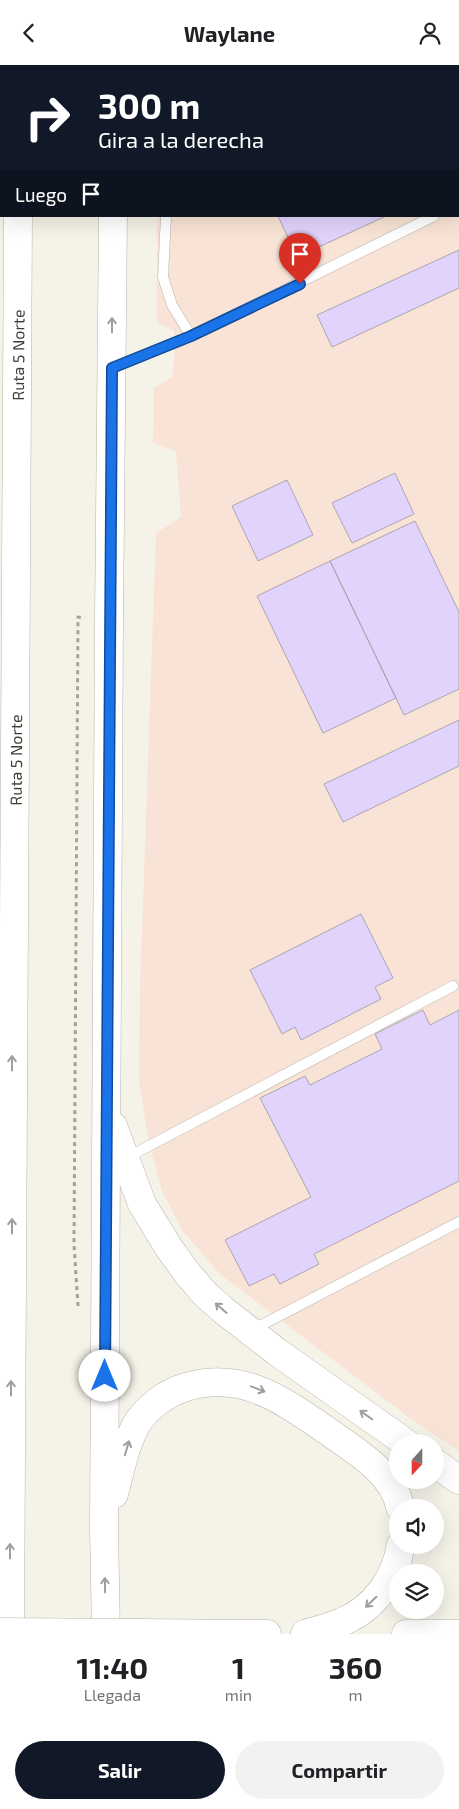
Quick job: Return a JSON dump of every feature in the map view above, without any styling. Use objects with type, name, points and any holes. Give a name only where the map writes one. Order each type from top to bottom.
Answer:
[{"type":"main road","name":"Ruta 5 Norte","points":[[10,1634],[18,217]]},
{"type":"main road","points":[[106,1634],[104,1529],[106,1105],[113,217]]},
{"type":"main road","points":[[106,1105],[124,1159],[142,1204],[187,1273],[218,1305],[250,1331],[393,1434]]},
{"type":"main road","points":[[104,1529],[128,1443],[136,1425],[162,1398],[178,1389],[211,1382],[246,1385],[286,1403],[370,1463],[382,1474],[393,1489],[397,1499]]},
{"type":"main road","points":[[444,1469],[459,1480]]},
{"type":"main road","points":[[305,1634],[343,1622],[372,1602],[394,1572],[399,1554]]},
{"type":"main road","points":[[0,1632],[267,1634]]},
{"type":"main road","points":[[406,1634],[459,1634]]},
{"type":"lane","points":[[166,217],[164,277],[172,305],[191,336]]},
{"type":"lane","points":[[112,368],[191,336],[432,217]]},
{"type":"lane","points":[[124,1159],[453,986]]},
{"type":"lane","points":[[250,1331],[459,1222]]},
{"type":"path","points":[[78,617],[74,1245],[79,1309]]},
{"type":"shaded area","points":[[157,217],[459,217],[459,1451],[444,1441],[444,1434],[434,1434],[407,1416],[220,1274],[182,1230],[162,1191],[148,1138],[139,1080],[140,989],[156,533],[181,517],[176,451],[153,443],[154,388],[173,376],[174,330],[157,323]]},
{"type":"building","points":[[278,217],[384,217],[297,257]]},
{"type":"building","points":[[459,250],[459,288],[332,347],[317,315]]},
{"type":"building","points":[[395,473],[414,514],[352,543],[332,503]]},
{"type":"building","points":[[287,480],[313,535],[258,561],[232,506]]},
{"type":"building","points":[[415,521],[459,612],[459,689],[404,715],[330,561]]},
{"type":"building","points":[[330,561],[396,698],[323,733],[257,596]]},
{"type":"building","points":[[459,720],[459,766],[343,822],[324,784]]},
{"type":"building","points":[[361,914],[393,978],[375,987],[381,999],[301,1040],[295,1027],[282,1034],[250,970]]},
{"type":"building","points":[[423,1010],[430,1025],[459,1010],[459,1181],[314,1254],[319,1264],[280,1284],[274,1274],[249,1286],[225,1240],[311,1197],[260,1098],[305,1076],[310,1085],[382,1049],[375,1034]]},
{"type":"route","points":[[105,1376],[112,368],[191,336],[300,284]]}]
